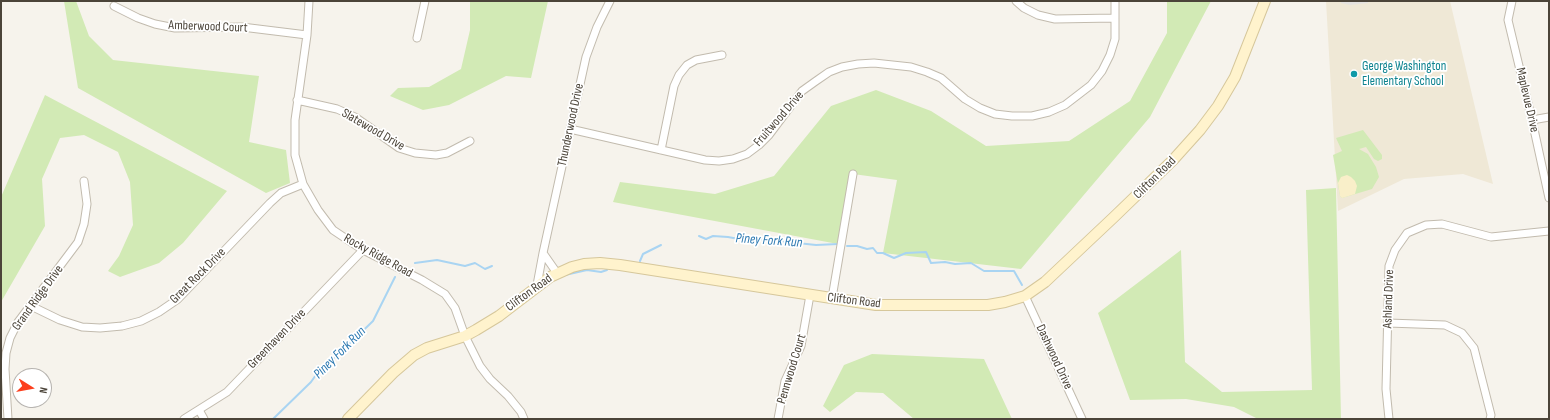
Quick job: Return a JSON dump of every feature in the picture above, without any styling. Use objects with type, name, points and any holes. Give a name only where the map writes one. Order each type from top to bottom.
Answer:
[{"type":"main road","name":"Clifton Road","points":[[348,419],[393,373],[414,355],[435,345],[465,336],[493,320],[537,286],[557,273],[577,265],[604,264],[876,305],[988,305],[1025,296],[1044,282],[1110,222],[1173,160],[1200,130],[1218,106],[1235,76],[1265,1]]},
{"type":"street","name":"Rocky Ridge Road","points":[[309,1],[307,35],[294,120],[295,155],[303,184],[318,210],[333,230],[363,250],[422,280],[445,294],[455,308],[465,336],[480,366],[490,379],[508,396],[521,412],[524,419]]},
{"type":"street","points":[[417,38],[424,1]]},
{"type":"street","name":"Thunderwood Drive","points":[[537,286],[586,57],[597,27],[610,1]]},
{"type":"street","points":[[1016,1],[1024,8],[1038,15],[1055,19],[1115,18]]},
{"type":"street","name":"Fruitwood Drive","points":[[570,129],[705,160],[719,161],[733,159],[748,154],[759,145],[802,91],[829,72],[858,64],[874,63],[912,67],[927,72],[941,78],[965,98],[980,108],[995,114],[1032,116],[1049,112],[1079,96],[1091,85],[1102,71],[1110,55],[1114,39],[1115,1]]},
{"type":"street","name":"Maplevue Drive","points":[[1512,1],[1508,20],[1549,198]]},
{"type":"street","name":"Amberwood Court","points":[[114,6],[138,18],[155,24],[175,28],[242,27],[307,35]]},
{"type":"street","points":[[661,150],[674,86],[679,75],[687,65],[696,60],[722,55]]},
{"type":"street","name":"Slatewood Drive","points":[[297,100],[337,109],[355,117],[399,148],[415,153],[436,155],[447,153],[470,141]]},
{"type":"street","points":[[1532,120],[1549,117]]},
{"type":"street","points":[[832,298],[853,174]]},
{"type":"street","name":"Grand Ridge Drive","points":[[8,419],[6,353],[10,338],[31,306],[78,242],[84,224],[87,204],[84,181]]},
{"type":"street","name":"Great Rock Drive","points":[[31,306],[60,320],[82,327],[100,328],[122,326],[141,321],[159,312],[178,299],[281,193],[303,184]]},
{"type":"street","name":"Ashland Drive","points":[[1390,419],[1386,389],[1389,266],[1395,250],[1407,233],[1426,224],[1442,224],[1491,236],[1549,231]]},
{"type":"street","name":"Greenhaven Drive","points":[[184,419],[227,392],[363,250]]},
{"type":"street","points":[[543,253],[557,273]]},
{"type":"street","name":"Pennwood Court","points":[[778,419],[785,381],[801,346],[810,295]]},
{"type":"street","name":"Dashwood Drive","points":[[1025,296],[1082,419]]},
{"type":"street","points":[[1388,323],[1445,325],[1462,333],[1474,348],[1491,415],[1490,419]]},
{"type":"street","points":[[199,410],[204,419]]},
{"type":"shaded area","points":[[1326,1],[1450,1],[1493,184],[1463,174],[1404,179],[1338,211]]},
{"type":"shaded area","points":[[1341,1],[1368,1],[1368,3],[1350,5],[1341,3]]},
{"type":"green space","points":[[64,1],[76,1],[89,36],[113,60],[259,76],[249,142],[286,150],[290,183],[266,193],[78,88]]},
{"type":"green space","points":[[470,1],[548,1],[531,78],[506,76],[449,105],[423,110],[390,96],[398,88],[429,87],[461,69],[470,30]]},
{"type":"green space","points":[[1167,1],[1211,1],[1150,117],[1021,269],[883,253],[897,180],[853,174],[838,244],[613,202],[620,182],[715,194],[774,176],[831,106],[876,90],[931,111],[986,146],[1069,141],[1130,101],[1167,33]]},
{"type":"green space","points":[[45,95],[227,191],[183,243],[159,263],[120,277],[108,271],[119,256],[133,225],[130,182],[118,152],[84,135],[60,138],[42,179],[45,226],[1,302],[1,197]]},
{"type":"green space","points":[[1363,130],[1382,155],[1382,159],[1378,161],[1374,159],[1366,147],[1359,149],[1368,154],[1376,167],[1379,177],[1372,189],[1342,198],[1340,196],[1333,155],[1342,151],[1336,138]]},
{"type":"green space","points":[[1336,188],[1341,419],[1258,419],[1234,407],[1186,399],[1130,400],[1098,313],[1181,250],[1185,362],[1222,392],[1312,390],[1306,190]]},
{"type":"green space","points":[[872,354],[984,359],[1012,419],[914,419],[883,393],[856,392],[830,412],[823,406],[844,365]]},
{"type":"sand","points":[[1347,175],[1355,181],[1357,186],[1355,194],[1342,198],[1340,196],[1338,183],[1341,177]]},
{"type":"waterway","name":"Piney Fork Run","points":[[699,236],[706,239],[713,236],[749,241],[760,239],[816,245],[838,244]]},
{"type":"waterway","name":"Piney Fork Run","points":[[640,261],[643,254],[661,245]]},
{"type":"waterway","points":[[847,246],[857,246],[867,249],[873,248],[877,253],[883,253],[894,258],[906,253],[926,252],[931,263],[971,263],[984,271],[1014,271],[1022,285]]},
{"type":"waterway","name":"Piney Fork Run","points":[[415,263],[437,260],[465,266],[475,263],[485,269],[492,266]]},
{"type":"waterway","name":"Piney Fork Run","points":[[565,275],[587,270],[601,272],[607,270]]},
{"type":"waterway","name":"Piney Fork Run","points":[[273,419],[311,382],[318,372],[373,321],[395,277]]},
{"type":"place","name":"George Washington Elementary School","points":[[1354,74]]}]
